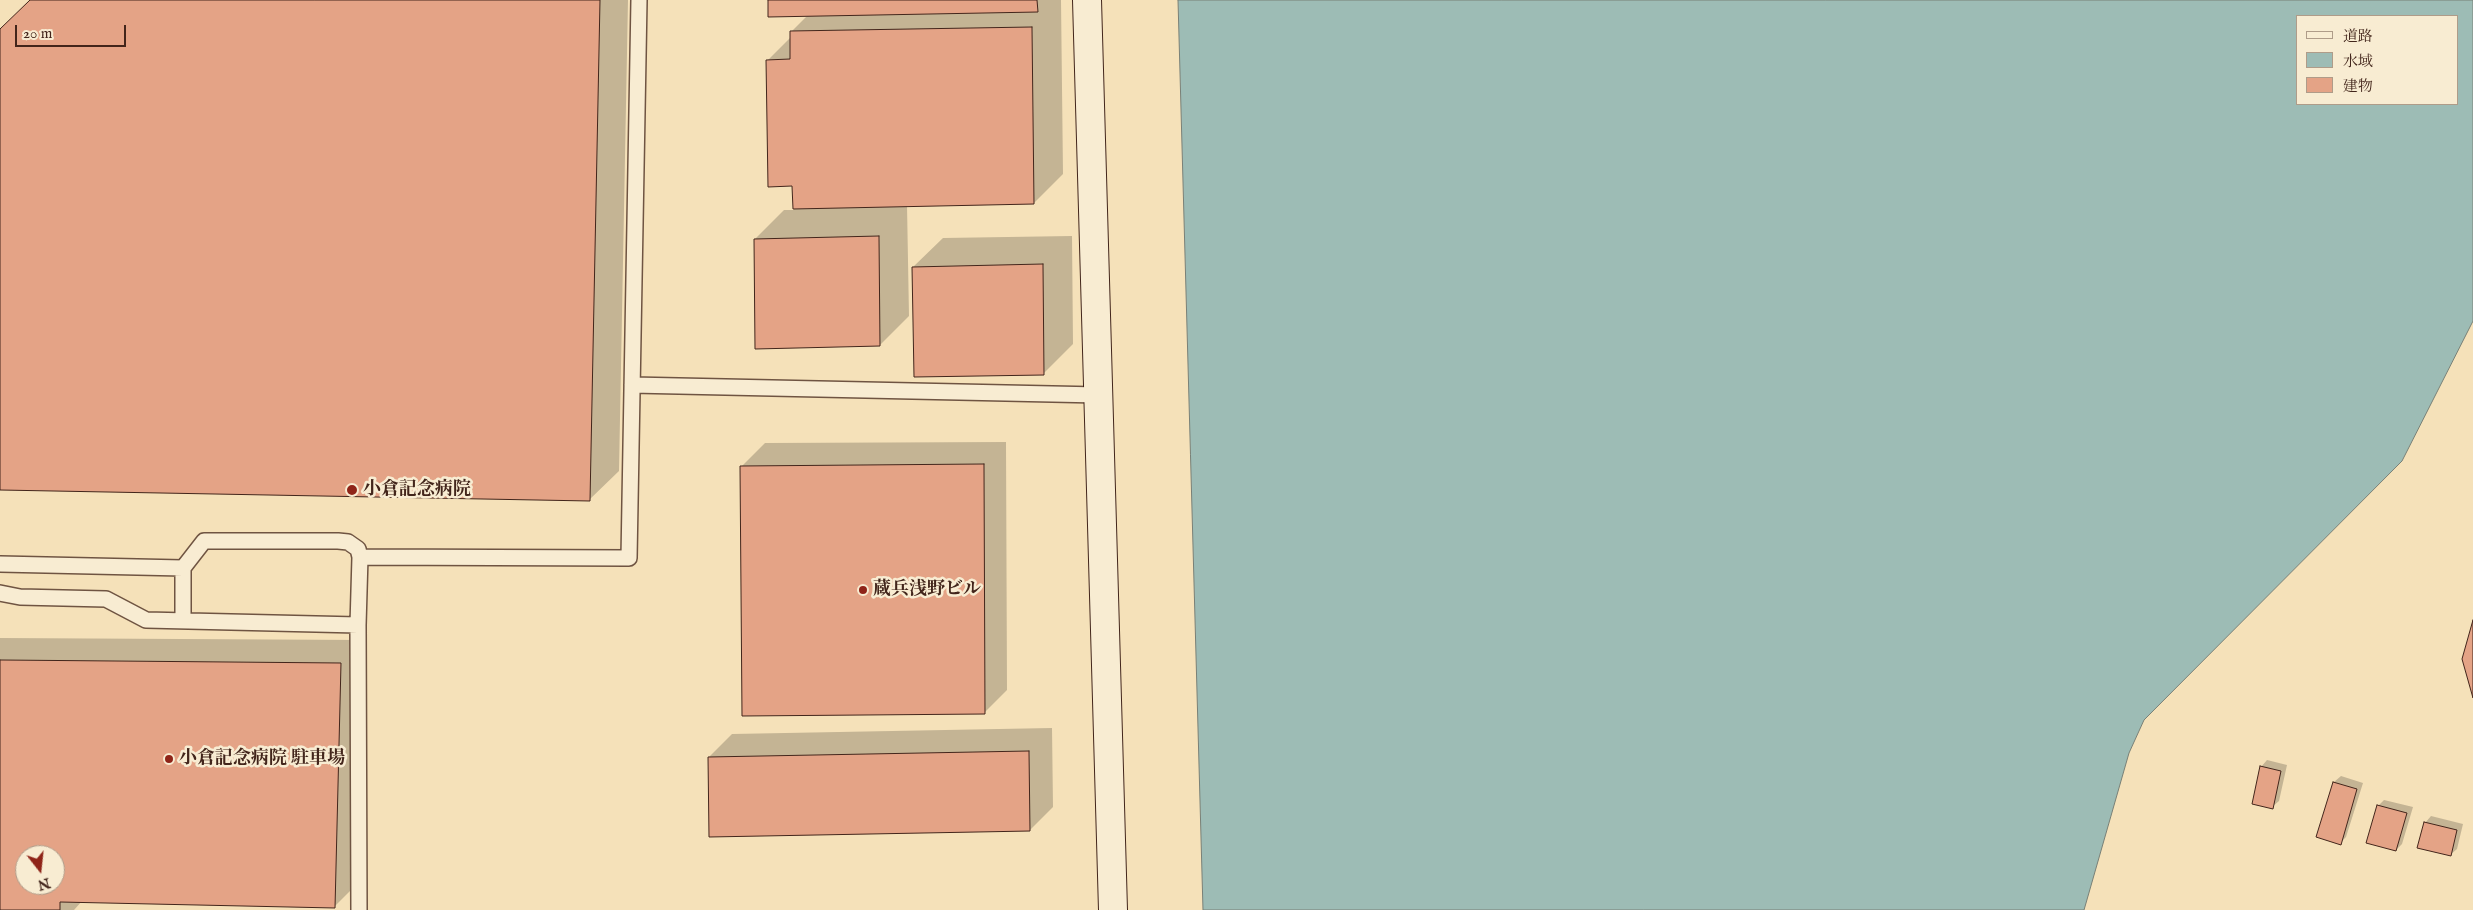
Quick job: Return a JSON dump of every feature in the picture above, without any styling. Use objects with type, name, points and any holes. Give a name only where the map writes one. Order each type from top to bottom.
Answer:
[{"type":"street","points":[[1087,0],[1113,910]]},
{"type":"lane","points":[[360,557],[629,558],[639,0]]},
{"type":"lane","points":[[632,385],[1099,395]]},
{"type":"lane","points":[[183,621],[183,568],[204,541],[348,542],[358,549],[360,557],[358,625],[359,910]]},
{"type":"lane","points":[[0,564],[183,568]]},
{"type":"lane","points":[[0,593],[20,597],[106,599],[146,620],[358,625]]},
{"type":"water","points":[[1178,0],[2473,0],[2473,321],[2402,461],[2144,720],[2129,753],[2084,910],[1203,910]]},
{"type":"building","name":"小倉記念病院","points":[[30,0],[600,0],[590,501],[0,490],[0,29]]},
{"type":"building","points":[[768,0],[1037,0],[1038,12],[768,17]]},
{"type":"building","points":[[1032,27],[1034,204],[793,209],[792,186],[768,187],[766,60],[790,59],[790,31]]},
{"type":"building","points":[[879,236],[880,346],[755,349],[754,239]]},
{"type":"building","points":[[1043,264],[1044,375],[914,377],[912,267]]},
{"type":"building","name":"蔵兵浅野ビル","points":[[984,464],[985,714],[742,716],[740,466]]},
{"type":"building","points":[[2473,620],[2473,698],[2462,659]]},
{"type":"building","name":"小倉記念病院 駐車場","points":[[0,660],[341,663],[335,908],[60,902],[60,910],[0,910]]},
{"type":"building","points":[[1029,751],[1030,831],[709,837],[708,757]]},
{"type":"building","points":[[2260,766],[2281,771],[2273,809],[2252,804]]},
{"type":"building","points":[[2333,782],[2357,789],[2341,845],[2316,837]]},
{"type":"building","points":[[2377,805],[2407,813],[2396,851],[2366,843]]},
{"type":"building","points":[[2424,822],[2457,830],[2451,856],[2417,848]]},
{"type":"place","name":"小倉記念病院","points":[[352,490]]},
{"type":"place","name":"蔵兵浅野ビル","points":[[863,590]]},
{"type":"place","name":"小倉記念病院 駐車場","points":[[169,759]]}]
